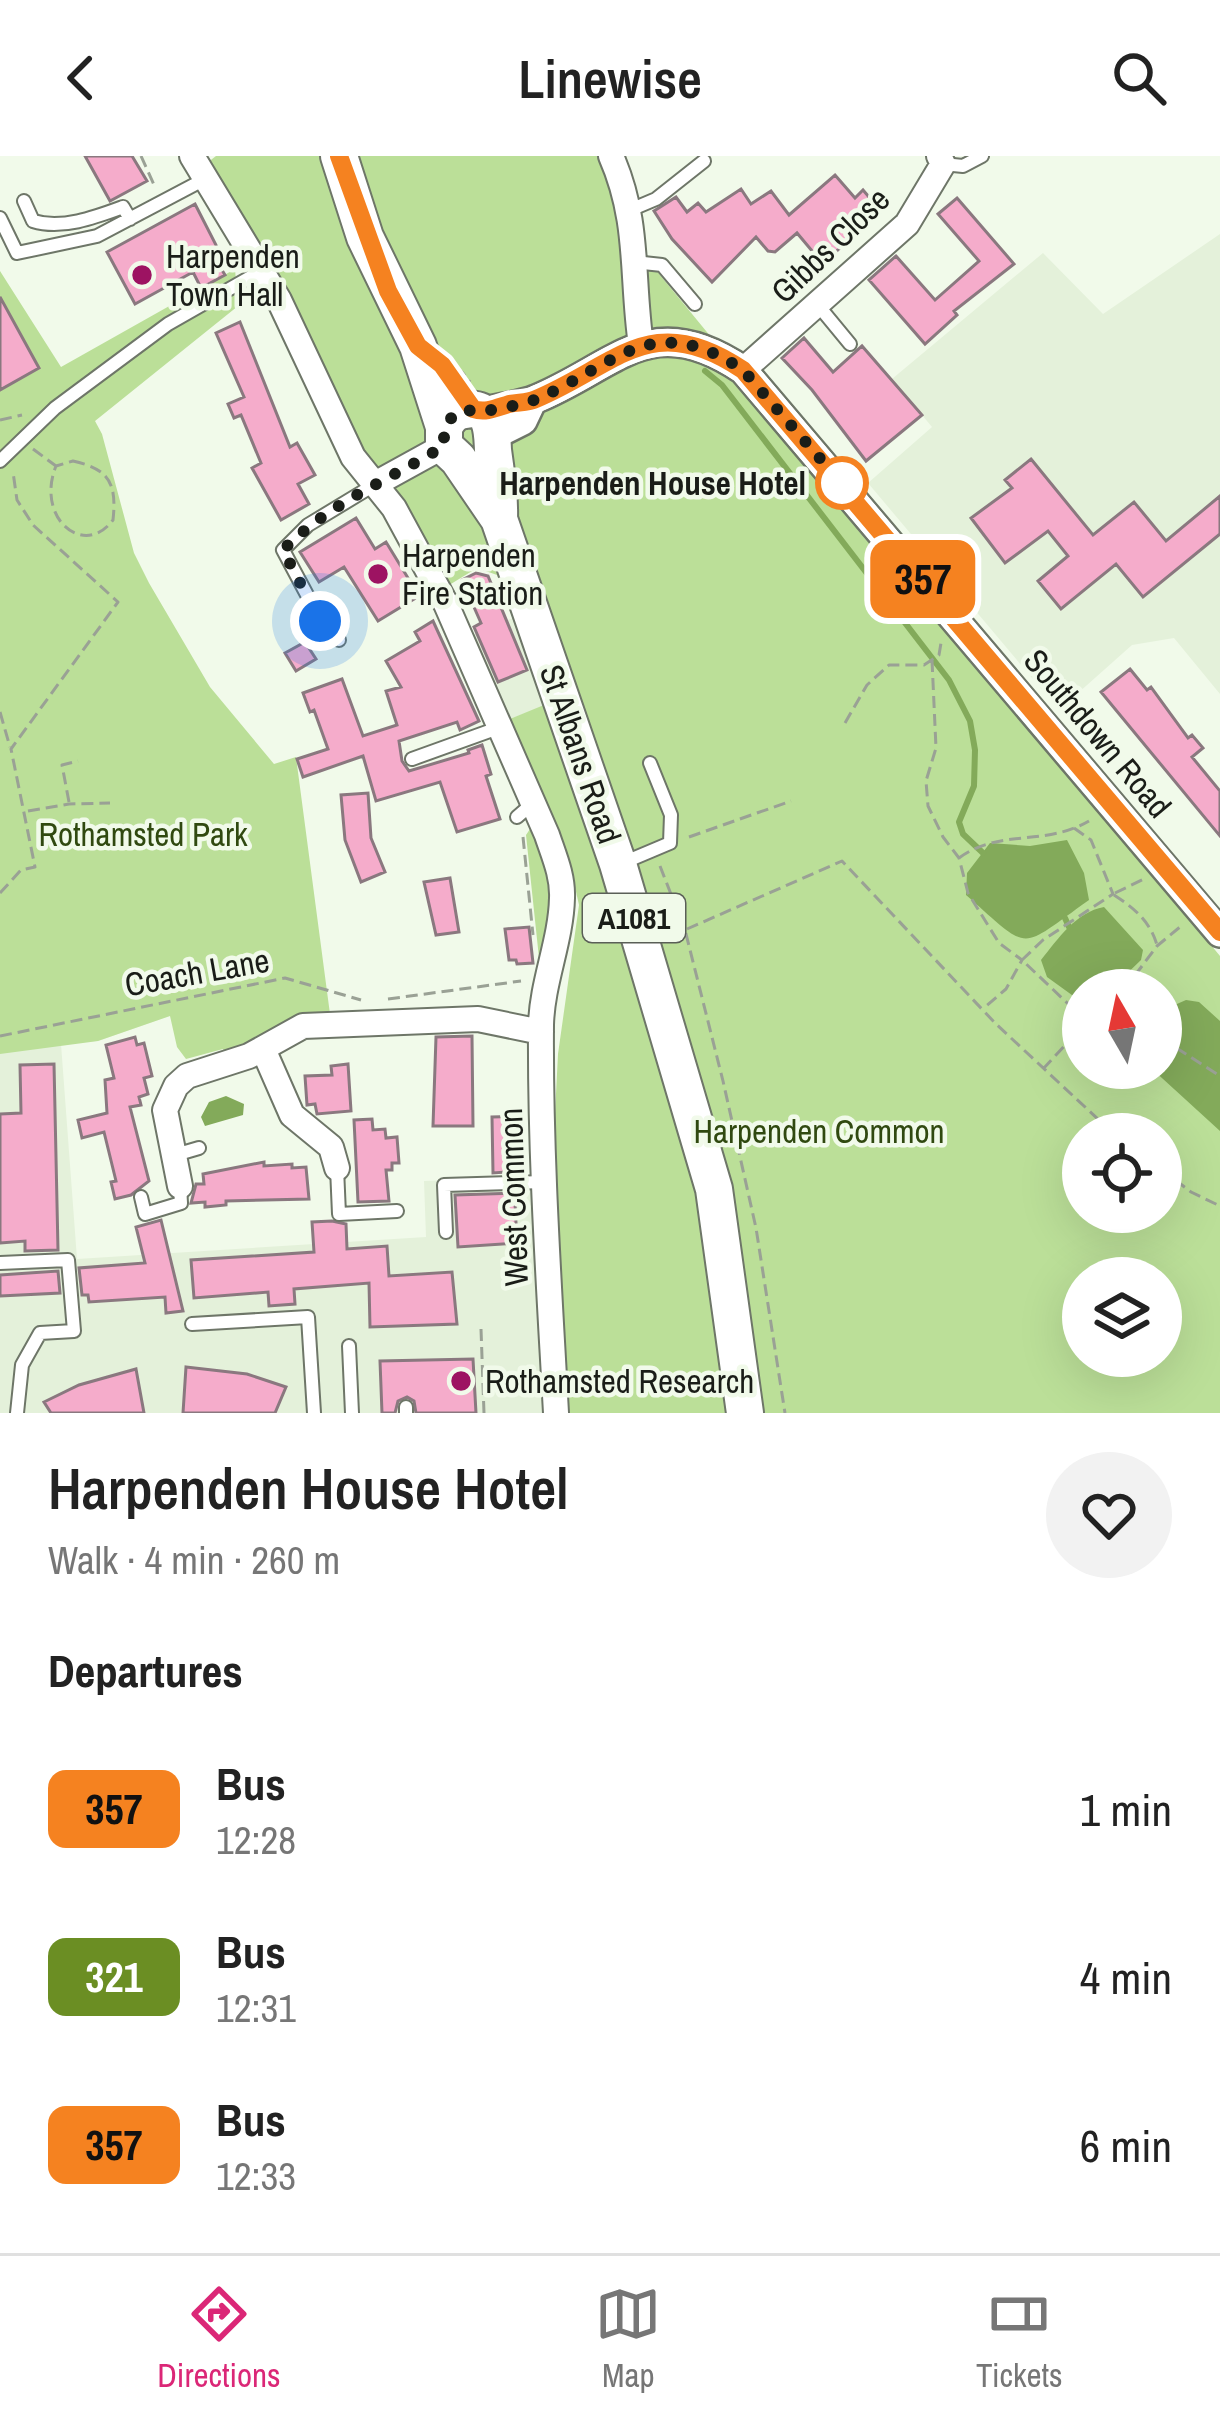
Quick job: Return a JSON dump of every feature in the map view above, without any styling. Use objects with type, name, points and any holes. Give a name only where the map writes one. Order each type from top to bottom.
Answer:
[{"type":"main road","name":"St Albans Road","points":[[339,156],[365,237],[418,346],[442,365],[634,858],[714,1189],[745,1413]]},
{"type":"street","name":"West Common","points":[[192,156],[262,270],[353,457],[394,508],[446,604],[498,728],[525,811],[561,875],[562,901],[545,978],[541,1032],[556,1413]]},
{"type":"street","points":[[376,484],[641,345],[630,210],[611,156]]},
{"type":"street","name":"Gibbs Close","points":[[743,370],[907,224],[941,160]]},
{"type":"street","name":"Southdown Road","points":[[641,345],[690,346],[726,358],[743,370],[1220,932]]},
{"type":"street","points":[[180,1186],[187,1151],[165,1110],[176,1086],[202,1070],[263,1049],[303,1026],[478,1018],[541,1032]]},
{"type":"street","points":[[263,1049],[292,1115],[331,1147],[337,1168]]},
{"type":"lane","points":[[941,160],[963,166],[982,156]]},
{"type":"lane","points":[[630,210],[656,199],[704,160]]},
{"type":"lane","points":[[0,218],[16,253],[80,242],[205,179]]},
{"type":"lane","points":[[24,201],[33,221],[44,224],[64,224],[123,207],[130,219]]},
{"type":"lane","points":[[634,262],[662,265],[695,304]]},
{"type":"lane","points":[[0,461],[55,409],[168,324],[262,270]]},
{"type":"lane","points":[[817,304],[850,344]]},
{"type":"lane","points":[[339,640],[320,621],[283,550],[308,525],[376,484]]},
{"type":"lane","points":[[412,759],[498,728]]},
{"type":"lane","points":[[634,858],[670,843],[671,814],[650,763]]},
{"type":"lane","points":[[337,1168],[339,1214],[397,1211]]},
{"type":"lane","points":[[446,1232],[444,1185],[544,1182]]},
{"type":"lane","points":[[141,1197],[145,1214],[161,1211],[182,1203],[180,1186]]},
{"type":"lane","points":[[0,1263],[68,1260],[74,1330],[40,1333],[22,1365],[16,1413]]},
{"type":"lane","points":[[192,1324],[308,1317],[314,1413]]},
{"type":"lane","points":[[349,1346],[352,1413]]},
{"type":"path","points":[[141,156],[161,202]]},
{"type":"path","points":[[11,749],[118,602],[33,525],[17,500],[13,470],[22,442],[56,466]]},
{"type":"path","points":[[73,460],[96,466],[104,474],[116,501],[108,528],[82,535],[55,516],[48,484],[56,466],[73,460]]},
{"type":"path","points":[[845,722],[867,686],[889,664],[924,665],[939,656]]},
{"type":"path","points":[[932,660],[936,748],[926,782],[928,806],[959,858],[968,893],[999,943],[1062,998]]},
{"type":"path","points":[[0,712],[35,867],[21,870],[0,893]]},
{"type":"path","points":[[69,804],[62,765],[78,761]]},
{"type":"path","points":[[670,843],[791,800]]},
{"type":"path","points":[[26,811],[110,803]]},
{"type":"path","points":[[959,858],[981,843],[1029,841],[1074,828],[1111,807]]},
{"type":"path","points":[[388,999],[545,978],[536,961],[525,811]]},
{"type":"path","points":[[1074,828],[1091,840],[1113,893],[1136,910],[1153,931],[1157,946]]},
{"type":"path","points":[[634,858],[662,868],[685,930],[756,1228],[785,1413]]},
{"type":"path","points":[[685,930],[842,861],[1043,1070],[1091,1113]]},
{"type":"path","points":[[983,1008],[1006,989],[1022,960],[1060,929],[1113,893],[1164,868]]},
{"type":"path","points":[[1140,969],[1157,946],[1200,910]]},
{"type":"path","name":"Coach Lane","points":[[0,1036],[285,978],[365,1002]]},
{"type":"path","points":[[1043,1070],[1062,1049]]},
{"type":"path","points":[[1182,1052],[1220,1076]]},
{"type":"path","points":[[1182,1185],[1220,1206]]},
{"type":"path","points":[[481,1329],[484,1413]]},
{"type":"shaded area","points":[[1220,234],[1220,694],[1174,638],[1132,645],[1059,710],[868,483],[932,427],[892,379],[1043,253],[1103,314]]},
{"type":"shaded area","points":[[513,618],[544,706],[505,721],[468,637]]},
{"type":"shaded area","points":[[1067,840],[1084,873],[1089,900],[1049,929],[1036,936],[1015,936],[966,895],[967,873],[990,843],[1030,846]]},
{"type":"shaded area","points":[[1104,907],[1143,950],[1141,960],[1132,969],[1062,969],[1062,988],[1047,977],[1041,960],[1076,920]]},
{"type":"shaded area","name":"Rothamsted Research","points":[[323,978],[327,998],[181,1012],[98,1041],[61,1044],[77,1259],[426,1237],[424,1181],[531,1177],[551,1413],[0,1413],[0,1014]]},
{"type":"shaded area","points":[[1182,1002],[1199,1002],[1220,1021],[1220,1131],[1174,1089],[1182,1089]]},
{"type":"shaded area","points":[[226,1096],[244,1104],[243,1115],[205,1126],[201,1117],[209,1102]]},
{"type":"green space","name":"Harpenden Common","points":[[216,156],[603,156],[642,248],[660,275],[1220,956],[1220,1413],[564,1413],[549,1233],[558,1054],[579,905],[572,874],[505,721],[544,705],[497,575],[477,568],[446,587],[365,457],[207,163]]},
{"type":"green space","name":"Rothamsted Park","points":[[235,269],[238,306],[95,421],[134,553],[210,687],[274,764],[296,757],[330,1014],[226,1055],[223,1049],[186,1059],[177,1047],[170,1016],[98,1041],[0,1054],[0,271],[61,367]]},
{"type":"green space","points":[[532,826],[555,896],[539,958],[526,835]]},
{"type":"building","points":[[85,156],[132,156],[147,181],[110,201]]},
{"type":"building","points":[[835,175],[855,198],[863,190],[880,210],[823,264],[797,233],[775,252],[756,237],[712,282],[672,239],[654,211],[676,197],[687,212],[698,203],[706,212],[741,189],[751,204],[771,191],[789,215]]},
{"type":"building","points":[[957,198],[1014,264],[954,311],[957,315],[925,344],[869,280],[896,256],[935,300],[979,261],[938,214]]},
{"type":"building","points":[[195,204],[225,275],[201,288],[193,272],[135,304],[107,252]]},
{"type":"building","points":[[0,297],[39,368],[0,390]]},
{"type":"building","points":[[240,322],[290,447],[297,443],[315,475],[298,484],[309,504],[281,520],[252,468],[261,463],[241,415],[234,418],[228,404],[244,397],[216,333]]},
{"type":"building","points":[[804,338],[833,372],[862,346],[922,415],[866,461],[782,358]]},
{"type":"building","points":[[1031,459],[1093,535],[1134,502],[1166,541],[1220,496],[1220,534],[1143,597],[1116,564],[1061,609],[1038,581],[1068,556],[1048,531],[1005,563],[971,518],[1012,488],[1005,480]]},
{"type":"building","name":"Harpenden Fire Station","points":[[356,518],[375,549],[386,542],[419,596],[378,621],[344,567],[319,582],[300,552]]},
{"type":"building","points":[[476,573],[488,576],[527,670],[498,682],[474,627],[481,623],[462,580]]},
{"type":"building","points":[[433,621],[479,721],[460,730],[457,722],[399,741],[409,771],[482,745],[500,819],[457,832],[440,782],[376,801],[363,756],[303,777],[297,759],[328,749],[303,693],[342,679],[363,736],[397,725],[386,691],[401,687],[386,661],[420,641],[415,632]]},
{"type":"building","points":[[305,642],[316,659],[296,671],[285,653]]},
{"type":"building","points":[[1130,669],[1147,690],[1151,687],[1188,738],[1192,735],[1203,748],[1192,757],[1220,791],[1220,836],[1101,692]]},
{"type":"building","points":[[368,793],[371,838],[385,872],[361,882],[345,840],[341,795]]},
{"type":"building","points":[[450,878],[459,932],[436,935],[424,882]]},
{"type":"building","points":[[529,927],[533,963],[517,964],[509,960],[505,929]]},
{"type":"building","points":[[472,1036],[473,1126],[433,1126],[436,1037]]},
{"type":"building","points":[[135,1037],[137,1045],[144,1043],[152,1076],[144,1078],[148,1094],[139,1097],[141,1105],[130,1107],[149,1181],[131,1195],[115,1199],[111,1182],[116,1181],[104,1132],[82,1138],[78,1120],[107,1113],[105,1080],[114,1078],[106,1045]]},
{"type":"building","points":[[54,1064],[58,1250],[25,1251],[25,1241],[0,1243],[0,1114],[21,1113],[20,1065]]},
{"type":"building","points":[[348,1064],[351,1111],[317,1114],[315,1104],[307,1105],[305,1076],[332,1075],[331,1066]]},
{"type":"building","points":[[522,1116],[523,1171],[493,1173],[492,1117]]},
{"type":"building","points":[[372,1119],[373,1130],[385,1129],[386,1138],[397,1137],[399,1163],[386,1170],[389,1201],[358,1202],[354,1120]]},
{"type":"building","points":[[264,1162],[264,1166],[306,1167],[309,1199],[226,1201],[226,1205],[205,1207],[205,1202],[191,1203],[196,1184],[204,1184],[203,1174]]},
{"type":"building","points":[[522,1193],[523,1203],[515,1203],[517,1243],[458,1247],[455,1195]]},
{"type":"building","points":[[161,1220],[183,1311],[166,1313],[165,1297],[89,1302],[88,1295],[82,1295],[79,1268],[145,1263],[136,1227]]},
{"type":"building","points":[[312,1222],[346,1224],[347,1249],[387,1246],[389,1276],[452,1272],[457,1324],[370,1327],[369,1283],[294,1289],[295,1304],[269,1306],[268,1292],[194,1298],[191,1260],[314,1252]]},
{"type":"building","points":[[58,1271],[60,1293],[0,1296],[0,1275]]},
{"type":"building","points":[[473,1359],[476,1413],[416,1413],[414,1401],[407,1397],[398,1401],[395,1413],[382,1413],[380,1361]]},
{"type":"building","points":[[186,1367],[247,1374],[286,1387],[275,1413],[183,1413]]},
{"type":"building","points":[[136,1369],[144,1413],[51,1413],[44,1402],[79,1385]]},
{"type":"waterway","points":[[705,371],[722,385],[949,680],[970,721],[975,750],[974,786],[959,822],[963,834],[983,853]]},
{"type":"waterway","points":[[1065,918],[1069,927]]},
{"type":"bus line","name":"357","points":[[339,156],[388,291],[418,346],[442,365],[473,409],[481,412],[532,401],[624,350],[655,342],[710,352],[743,370],[1220,932]]},
{"type":"place","name":"Harpenden Town Hall","points":[[142,275]]},
{"type":"place","name":"Harpenden House Hotel","points":[[842,483]]},
{"type":"place","name":"Harpenden Fire Station","points":[[378,574]]},
{"type":"place","name":"Rothamsted Research","points":[[461,1381]]},
{"type":"route","points":[[320,621],[283,550],[308,525],[444,446],[444,428],[455,413],[532,401],[641,345],[690,346],[726,358],[763,389],[844,486],[842,483]]}]
